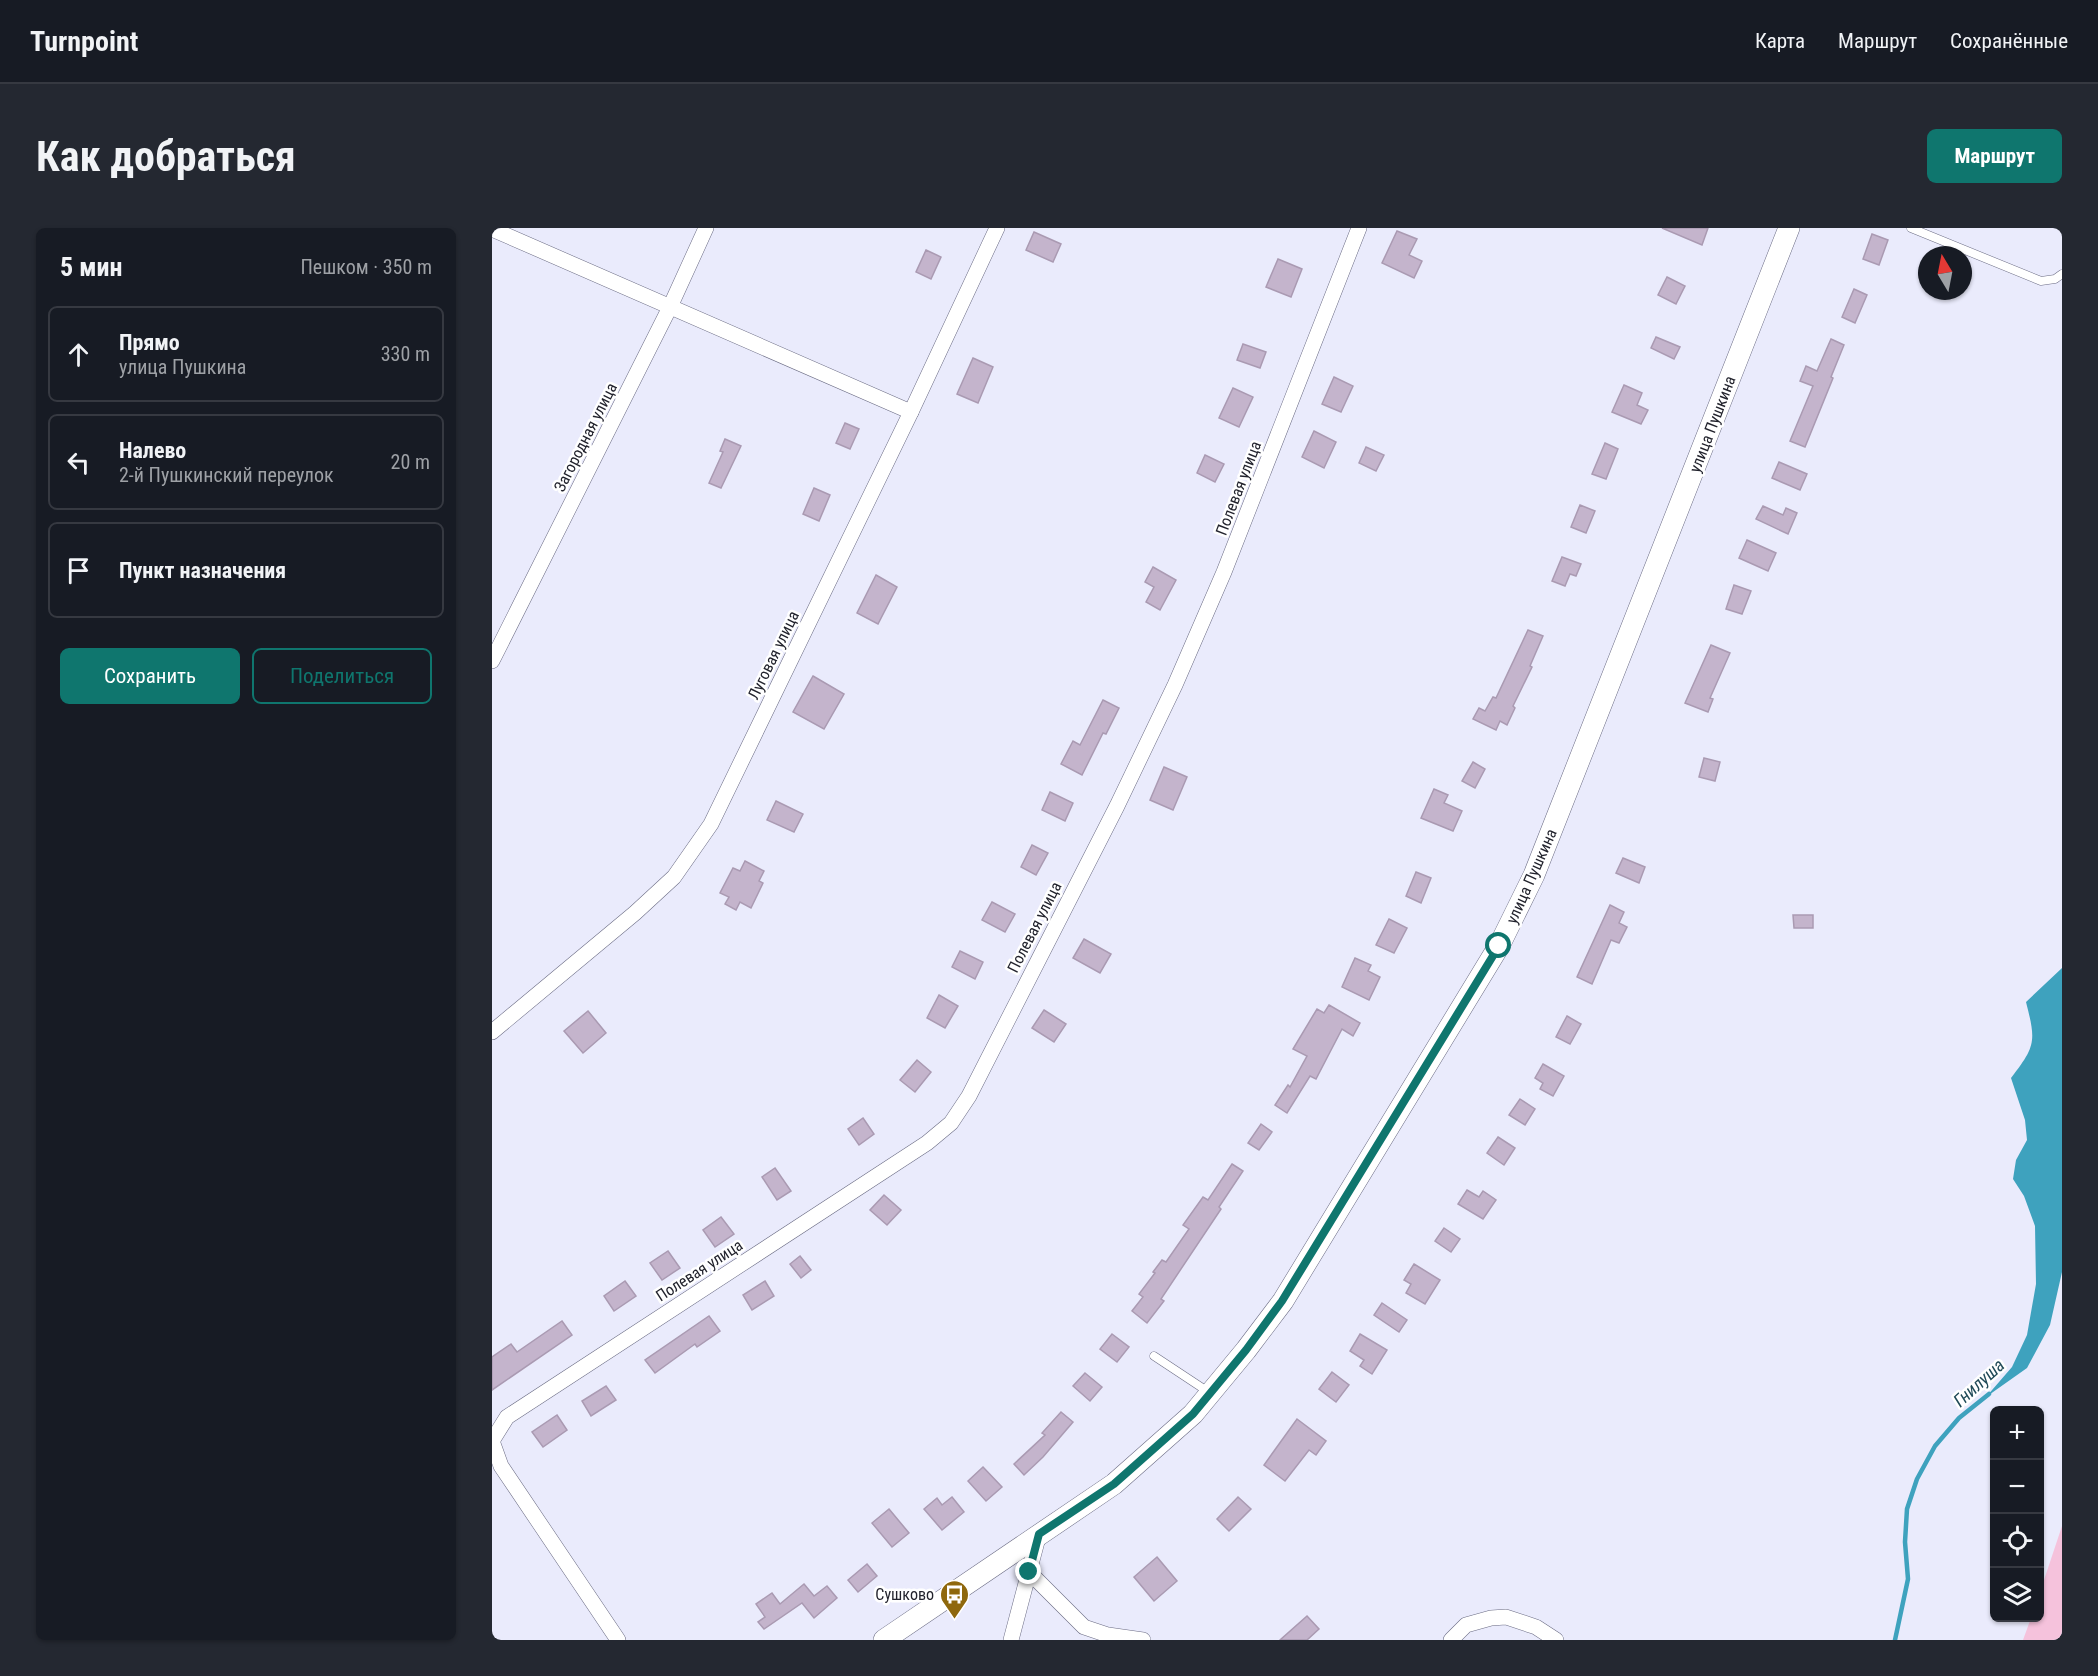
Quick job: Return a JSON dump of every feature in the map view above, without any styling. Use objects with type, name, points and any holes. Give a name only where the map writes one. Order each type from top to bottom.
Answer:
[{"type":"main road","name":"улица Пушкина","points":[[884,1640],[1114,1484],[1193,1414],[1246,1350],[1282,1301],[1499,946],[1534,875],[1789,228]]},
{"type":"street","name":"Загородная улица","points":[[492,661],[670,307],[706,228]]},
{"type":"street","name":"Луговая улица","points":[[492,1032],[635,913],[674,877],[711,824],[911,412],[997,228]]},
{"type":"street","name":"Полевая улица","points":[[492,1441],[507,1417],[927,1143],[951,1123],[969,1096],[1117,806],[1175,685],[1224,572],[1359,228]]},
{"type":"street","points":[[492,229],[911,412]]},
{"type":"street","points":[[492,1441],[501,1466],[618,1640]]},
{"type":"street","points":[[1011,1640],[1039,1534]]},
{"type":"street","points":[[1029,1572],[1084,1627],[1108,1635],[1143,1640]]},
{"type":"street","points":[[1451,1640],[1466,1625],[1491,1618],[1506,1617],[1536,1627],[1556,1640]]},
{"type":"lane","points":[[1911,228],[2042,281],[2055,279],[2062,274]]},
{"type":"lane","points":[[1154,1356],[1210,1393]]},
{"type":"shaded area","points":[[2062,1526],[2062,1640],[2023,1640],[2030,1622],[2044,1622],[2044,1580]]},
{"type":"water","points":[[2062,968],[2062,1272],[2050,1325],[2027,1368],[1986,1397],[2012,1367],[2027,1335],[2036,1284],[2035,1226],[2024,1196],[2013,1179],[2016,1160],[2027,1140],[2025,1120],[2011,1078],[2032,1043],[2026,1002]]},
{"type":"building","points":[[1662,228],[1708,228],[1702,245]]},
{"type":"building","points":[[1397,231],[1417,239],[1409,255],[1422,261],[1414,278],[1382,263]]},
{"type":"building","points":[[1034,232],[1061,244],[1053,262],[1026,250]]},
{"type":"building","points":[[1872,234],[1888,240],[1879,265],[1863,259]]},
{"type":"building","points":[[926,250],[941,257],[931,279],[916,272]]},
{"type":"building","points":[[1278,259],[1302,269],[1291,297],[1266,287]]},
{"type":"building","points":[[1667,277],[1685,286],[1676,304],[1658,295]]},
{"type":"building","points":[[1854,289],[1867,295],[1855,323],[1842,317]]},
{"type":"building","points":[[1656,337],[1680,347],[1674,359],[1651,348]]},
{"type":"building","points":[[1831,339],[1844,345],[1805,447],[1790,441],[1813,386],[1800,381],[1806,366],[1817,371]]},
{"type":"building","points":[[1243,344],[1266,352],[1260,368],[1237,360]]},
{"type":"building","points":[[973,358],[993,367],[978,403],[957,394]]},
{"type":"building","points":[[1334,377],[1353,386],[1341,412],[1322,404]]},
{"type":"building","points":[[1624,385],[1642,393],[1637,405],[1648,410],[1641,424],[1612,412]]},
{"type":"building","points":[[1233,388],[1253,397],[1239,427],[1219,418]]},
{"type":"building","points":[[845,423],[859,429],[850,449],[836,443]]},
{"type":"building","points":[[1314,431],[1336,442],[1324,468],[1302,457]]},
{"type":"building","points":[[725,439],[741,446],[721,488],[709,483],[723,452],[720,451]]},
{"type":"building","points":[[1605,443],[1618,449],[1606,479],[1592,474]]},
{"type":"building","points":[[1366,447],[1384,455],[1376,471],[1359,463]]},
{"type":"building","points":[[1205,455],[1224,464],[1215,482],[1197,473]]},
{"type":"building","points":[[1779,462],[1807,474],[1800,490],[1772,478]]},
{"type":"building","points":[[814,488],[830,495],[819,521],[803,514]]},
{"type":"building","points":[[1580,505],[1595,511],[1586,533],[1571,527]]},
{"type":"building","points":[[1763,506],[1783,515],[1786,508],[1797,513],[1788,534],[1756,519]]},
{"type":"building","points":[[1747,540],[1776,553],[1768,571],[1739,558]]},
{"type":"building","points":[[1562,557],[1581,564],[1576,576],[1570,574],[1565,586],[1552,581]]},
{"type":"building","points":[[1153,567],[1176,580],[1160,610],[1146,602],[1154,587],[1145,582]]},
{"type":"building","points":[[876,575],[897,587],[878,624],[857,613]]},
{"type":"building","points":[[1734,585],[1751,591],[1742,614],[1726,609]]},
{"type":"building","points":[[1528,630],[1543,636],[1507,725],[1500,721],[1496,730],[1473,719],[1479,708],[1485,711],[1493,697],[1496,698]]},
{"type":"building","points":[[1711,645],[1730,653],[1710,698],[1713,699],[1708,712],[1685,703]]},
{"type":"building","points":[[813,676],[844,694],[824,729],[793,712]]},
{"type":"building","points":[[1103,700],[1119,708],[1106,734],[1103,733],[1082,775],[1061,764],[1073,741],[1080,745]]},
{"type":"building","points":[[1704,758],[1720,762],[1715,781],[1699,777]]},
{"type":"building","points":[[1473,762],[1485,769],[1475,788],[1462,781]]},
{"type":"building","points":[[1164,767],[1187,777],[1173,810],[1150,800]]},
{"type":"building","points":[[1434,789],[1448,795],[1444,803],[1462,811],[1453,831],[1421,818]]},
{"type":"building","points":[[1050,792],[1073,803],[1065,821],[1042,810]]},
{"type":"building","points":[[776,801],[803,814],[794,832],[767,820]]},
{"type":"building","points":[[1032,845],[1048,853],[1036,875],[1021,867]]},
{"type":"building","points":[[1623,858],[1645,867],[1639,883],[1616,873]]},
{"type":"building","points":[[745,861],[764,871],[759,881],[763,883],[751,908],[740,902],[736,910],[725,904],[729,897],[720,893],[733,868],[740,871]]},
{"type":"building","points":[[1416,872],[1431,878],[1421,903],[1406,896]]},
{"type":"building","points":[[992,902],[1015,914],[1005,932],[982,920]]},
{"type":"building","points":[[1610,905],[1624,912],[1619,923],[1627,927],[1619,943],[1611,940],[1592,984],[1577,977]]},
{"type":"building","points":[[1793,915],[1813,915],[1813,928],[1794,928]]},
{"type":"building","points":[[1389,919],[1407,928],[1394,953],[1376,945]]},
{"type":"building","points":[[1084,939],[1111,954],[1100,973],[1073,958]]},
{"type":"building","points":[[960,951],[983,962],[975,979],[952,967]]},
{"type":"building","points":[[1355,958],[1371,965],[1368,971],[1380,977],[1369,1000],[1342,987]]},
{"type":"building","points":[[939,995],[958,1006],[945,1028],[927,1018]]},
{"type":"building","points":[[1329,1005],[1360,1023],[1353,1036],[1342,1029],[1316,1079],[1310,1076],[1287,1113],[1275,1105],[1288,1085],[1290,1087],[1307,1056],[1293,1049],[1317,1009],[1324,1013]]},
{"type":"building","points":[[1044,1010],[1066,1024],[1054,1042],[1032,1028]]},
{"type":"building","points":[[588,1011],[606,1033],[583,1053],[564,1031]]},
{"type":"building","points":[[1567,1016],[1581,1024],[1570,1044],[1556,1037]]},
{"type":"building","points":[[917,1060],[931,1072],[915,1092],[900,1080]]},
{"type":"building","points":[[1543,1064],[1564,1076],[1553,1096],[1540,1089],[1543,1083],[1535,1078]]},
{"type":"building","points":[[1520,1099],[1535,1109],[1525,1125],[1509,1115]]},
{"type":"building","points":[[863,1118],[874,1134],[859,1145],[848,1129]]},
{"type":"building","points":[[1261,1124],[1272,1132],[1259,1150],[1248,1143]]},
{"type":"building","points":[[1498,1137],[1515,1148],[1504,1165],[1487,1153]]},
{"type":"building","points":[[1232,1164],[1243,1171],[1219,1207],[1221,1209],[1161,1299],[1164,1301],[1147,1323],[1132,1311],[1143,1297],[1139,1294],[1162,1260],[1166,1262],[1189,1229],[1183,1225],[1203,1197],[1208,1200]]},
{"type":"building","points":[[775,1168],[791,1191],[777,1200],[762,1177]]},
{"type":"building","points":[[1467,1190],[1479,1197],[1483,1191],[1496,1200],[1483,1219],[1458,1204]]},
{"type":"building","points":[[884,1195],[901,1210],[887,1225],[870,1210]]},
{"type":"building","points":[[721,1217],[734,1234],[715,1247],[703,1230]]},
{"type":"building","points":[[1444,1228],[1460,1239],[1451,1252],[1435,1241]]},
{"type":"building","points":[[668,1251],[680,1268],[662,1280],[650,1263]]},
{"type":"building","points":[[800,1256],[811,1270],[801,1278],[790,1264]]},
{"type":"building","points":[[1414,1264],[1440,1280],[1425,1304],[1406,1293],[1411,1284],[1404,1280]]},
{"type":"building","points":[[625,1281],[636,1296],[614,1311],[604,1296]]},
{"type":"building","points":[[765,1281],[774,1296],[752,1310],[743,1295]]},
{"type":"building","points":[[1382,1303],[1407,1320],[1399,1332],[1374,1315]]},
{"type":"building","points":[[709,1316],[720,1331],[697,1347],[695,1344],[655,1373],[645,1360]]},
{"type":"building","points":[[562,1321],[572,1335],[492,1390],[492,1357],[511,1344],[517,1352]]},
{"type":"building","points":[[1112,1334],[1129,1347],[1117,1362],[1100,1349]]},
{"type":"building","points":[[1360,1334],[1387,1350],[1372,1374],[1360,1366],[1364,1360],[1350,1351]]},
{"type":"building","points":[[1332,1372],[1349,1385],[1336,1402],[1319,1389]]},
{"type":"building","points":[[1085,1373],[1102,1387],[1090,1401],[1073,1386]]},
{"type":"building","points":[[606,1386],[616,1400],[591,1416],[582,1401]]},
{"type":"building","points":[[1061,1412],[1073,1422],[1024,1475],[1014,1464],[1045,1435],[1042,1433]]},
{"type":"building","points":[[557,1415],[567,1430],[543,1447],[532,1432]]},
{"type":"building","points":[[1297,1419],[1326,1441],[1316,1455],[1309,1450],[1285,1481],[1264,1465]]},
{"type":"building","points":[[983,1467],[1002,1487],[986,1501],[968,1481]]},
{"type":"building","points":[[952,1497],[964,1512],[942,1530],[924,1509],[937,1498],[942,1505]]},
{"type":"building","points":[[1238,1497],[1251,1509],[1229,1531],[1217,1519]]},
{"type":"building","points":[[889,1509],[909,1533],[892,1547],[872,1523]]},
{"type":"building","points":[[1157,1557],[1177,1581],[1154,1601],[1134,1577]]},
{"type":"building","points":[[867,1564],[877,1576],[858,1592],[848,1580]]},
{"type":"building","points":[[804,1584],[814,1596],[827,1586],[837,1598],[814,1618],[802,1603],[764,1629],[758,1622],[765,1617],[756,1604],[772,1593],[780,1604]]},
{"type":"building","points":[[1307,1616],[1319,1629],[1307,1640],[1280,1640]]},
{"type":"waterway","name":"Гнилуша","points":[[1895,1640],[1908,1579],[1905,1542],[1907,1509],[1917,1479],[1935,1446],[1959,1418],[1989,1394]]},
{"type":"place","name":"Сушково","points":[[955,1620]]},
{"type":"route","points":[[1029,1572],[1039,1534],[1114,1484],[1193,1414],[1246,1350],[1282,1301],[1499,946]]}]
